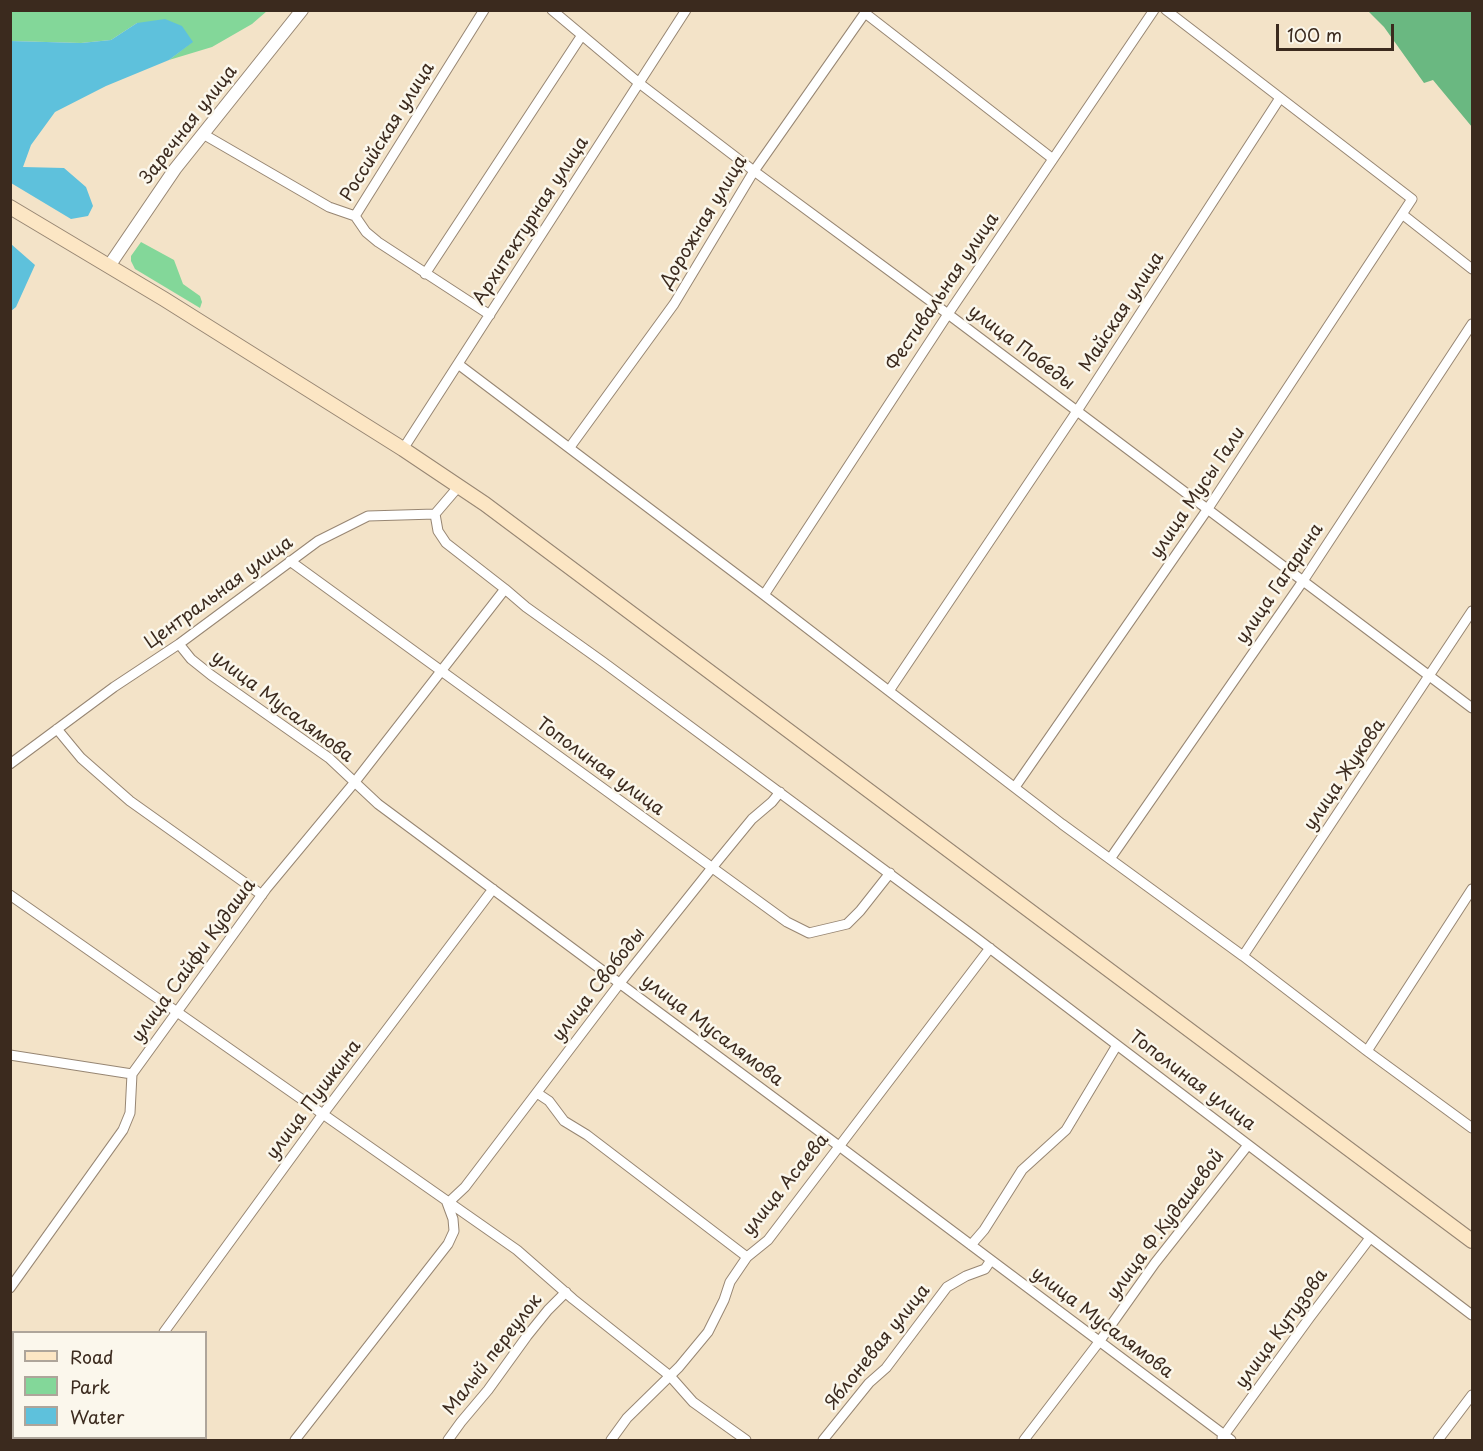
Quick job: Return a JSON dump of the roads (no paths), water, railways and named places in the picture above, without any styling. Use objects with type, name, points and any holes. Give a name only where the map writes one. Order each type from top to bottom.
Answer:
[{"type":"main road","points":[[10,207],[110,266],[459,486],[1473,1241]]},
{"type":"street","name":"Заречная улица","points":[[110,266],[176,169],[302,10]]},
{"type":"street","name":"Российская улица","points":[[203,134],[329,207],[355,216],[484,10]]},
{"type":"street","name":"улица Победы","points":[[552,10],[639,82],[754,171],[1473,708]]},
{"type":"street","name":"Архитектурная улица","points":[[403,449],[686,10]]},
{"type":"street","name":"Фестивальная улица","points":[[764,595],[948,314],[1154,10]]},
{"type":"street","points":[[1166,10],[1412,199],[1402,214],[1473,269]]},
{"type":"street","name":"Дорожная улица","points":[[570,447],[674,304],[754,171],[866,12],[1053,159]]},
{"type":"street","points":[[425,274],[582,35]]},
{"type":"street","name":"Майская улица","points":[[889,691],[1077,411],[1280,98]]},
{"type":"street","name":"улица Мусы Гали","points":[[1015,787],[1208,510],[1402,214]]},
{"type":"street","points":[[355,216],[366,232],[378,242],[490,315]]},
{"type":"street","name":"улица Гагарина","points":[[1110,860],[1304,581],[1473,324]]},
{"type":"street","points":[[458,364],[1110,860],[1243,956],[1367,1051],[1471,1125]]},
{"type":"street","points":[[435,514],[459,486]]},
{"type":"street","name":"Центральная улица","points":[[10,764],[114,687],[179,644],[318,541],[368,516],[435,514]]},
{"type":"street","name":"Тополиная улица","points":[[435,514],[438,531],[446,543],[526,607],[890,873],[1473,1315]]},
{"type":"street","name":"Тополиная улица","points":[[290,561],[787,922],[809,933],[847,924],[890,873]]},
{"type":"street","name":"улица Сайфи Кудаша","points":[[132,1074],[262,895],[354,783],[505,589]]},
{"type":"street","name":"улица Жукова","points":[[1243,956],[1473,611]]},
{"type":"street","name":"улица Мусалямова","points":[[179,644],[191,659],[211,675],[328,758],[378,804],[839,1146],[1225,1439]]},
{"type":"street","points":[[57,729],[81,758],[130,801],[262,895]]},
{"type":"street","name":"улица Свободы","points":[[448,1201],[465,1187],[620,983],[711,869],[752,819],[780,792]]},
{"type":"street","name":"улица Пушкина","points":[[165,1331],[323,1114],[493,889]]},
{"type":"street","points":[[1367,1051],[1473,889]]},
{"type":"street","points":[[10,895],[517,1250],[566,1293],[670,1376],[693,1402],[746,1440]]},
{"type":"street","name":"улица Асаева","points":[[611,1440],[627,1418],[670,1376],[708,1332],[730,1282],[747,1257],[768,1240],[990,948]]},
{"type":"street","points":[[971,1245],[984,1230],[1022,1170],[1065,1130],[1117,1045]]},
{"type":"street","points":[[10,1055],[132,1074],[130,1113],[123,1130],[10,1288]]},
{"type":"street","points":[[537,1093],[549,1101],[564,1121],[587,1135],[747,1257]]},
{"type":"street","name":"улица Ф.Кудашевой","points":[[1024,1440],[1100,1342],[1155,1263],[1248,1145]]},
{"type":"street","points":[[295,1440],[448,1244],[454,1231],[448,1201]]},
{"type":"street","name":"улица Кутузова","points":[[1225,1439],[1310,1317],[1370,1238]]},
{"type":"street","name":"Яблоневая улица","points":[[823,1440],[869,1383],[886,1368],[947,1287],[966,1276],[985,1269],[991,1260]]},
{"type":"street","name":"Малый переулок","points":[[448,1440],[527,1336],[548,1310],[566,1293]]},
{"type":"street","points":[[1438,1440],[1473,1395]]},
{"type":"water","points":[[165,19],[182,26],[193,42],[169,60],[106,86],[55,112],[31,145],[23,167],[64,168],[86,187],[93,206],[88,216],[71,219],[11,183],[11,41],[81,43],[111,40],[137,23]]},
{"type":"water","points":[[11,244],[35,265],[16,307],[11,311]]}]
